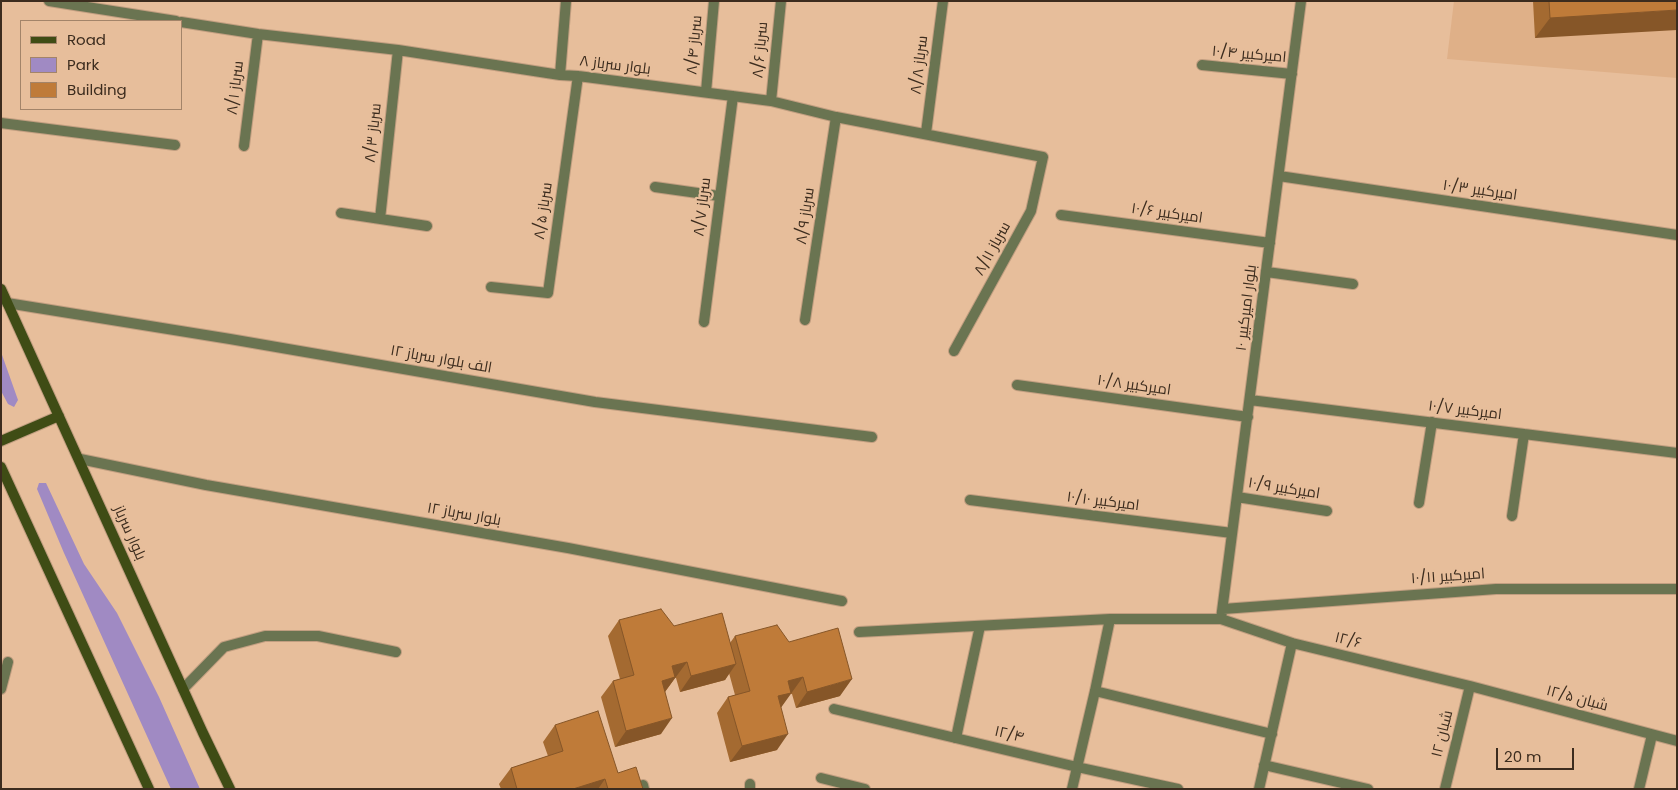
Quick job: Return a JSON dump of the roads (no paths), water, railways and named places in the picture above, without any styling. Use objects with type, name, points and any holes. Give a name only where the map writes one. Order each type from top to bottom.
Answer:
[{"type":"main road","name":"بلوار سرباز","points":[[1,288],[230,789]]},
{"type":"main road","points":[[1,441],[59,416]]},
{"type":"main road","points":[[1,467],[149,789]]},
{"type":"street","points":[[49,1],[170,20]]},
{"type":"street","points":[[560,75],[566,1]]},
{"type":"street","name":"۸/۴ سرباز","points":[[706,92],[714,1]]},
{"type":"street","name":"۸/۶ سرباز","points":[[771,101],[781,1]]},
{"type":"street","name":"۸/۸ سرباز","points":[[926,134],[943,1]]},
{"type":"street","name":"۱۰ بلوار امیرکبیر","points":[[1222,614],[1301,1]]},
{"type":"street","name":"۸ بلوار سرباز","points":[[182,22],[258,34],[398,50],[560,75],[771,101],[836,116],[1043,157]]},
{"type":"street","name":"۸/۱ سرباز","points":[[244,146],[258,34]]},
{"type":"street","name":"۸/۳ سرباز","points":[[380,219],[398,50]]},
{"type":"street","name":"۱۰/۴ امیرکبیر","points":[[1202,65],[1292,74]]},
{"type":"street","name":"۸/۵ سرباز","points":[[491,287],[548,293],[578,76]]},
{"type":"street","name":"۸/۷ سرباز","points":[[704,322],[733,96]]},
{"type":"street","name":"۸/۹ سرباز","points":[[806,320],[836,116]]},
{"type":"street","points":[[1,123],[175,145]]},
{"type":"street","name":"۸/۱۱ سرباز","points":[[954,351],[1031,211],[1043,157]]},
{"type":"street","name":"۱۰/۳ امیرکبیر","points":[[1279,176],[1677,235]]},
{"type":"street","points":[[654,186],[719,196]]},
{"type":"street","points":[[341,213],[427,226]]},
{"type":"street","name":"۱۰/۶ امیرکبیر","points":[[1060,215],[1270,243]]},
{"type":"street","points":[[1266,272],[1353,284]]},
{"type":"street","name":"۱۲ الف بلوار سرباز","points":[[7,303],[230,339],[595,402],[872,437]]},
{"type":"street","name":"۱۰/۸ امیرکبیر","points":[[1017,385],[1248,417]]},
{"type":"street","name":"۱۰/۷ امیرکبیر","points":[[1250,400],[1677,452]]},
{"type":"street","points":[[1419,503],[1432,422]]},
{"type":"street","points":[[1512,516],[1524,434]]},
{"type":"street","name":"۱۲ بلوار سرباز","points":[[80,459],[206,486],[568,548],[842,601]]},
{"type":"street","name":"۱۰/۹ امیرکبیر","points":[[1237,497],[1327,511]]},
{"type":"street","name":"۱۰/۱۰ امیرکبیر","points":[[970,500],[1232,533]]},
{"type":"street","name":"۱۰/۱۱ امیرکبیر","points":[[859,632],[1222,614],[1496,589],[1677,589]]},
{"type":"street","name":"۱۲/۶","points":[[1222,614],[1292,644],[1470,686]]},
{"type":"street","points":[[1072,789],[1110,619]]},
{"type":"street","points":[[956,738],[980,626]]},
{"type":"street","points":[[183,689],[224,647],[265,636],[318,636],[396,652]]},
{"type":"street","points":[[1259,789],[1292,644]]},
{"type":"street","points":[[1,689],[8,662]]},
{"type":"street","name":"۱۲/۵ شبان","points":[[1470,686],[1677,741]]},
{"type":"street","name":"۱۲ شبان","points":[[1445,789],[1470,686]]},
{"type":"street","points":[[1095,691],[1272,734]]},
{"type":"street","name":"۱۲/۴","points":[[834,709],[1178,789]]},
{"type":"street","points":[[1639,789],[1652,734]]},
{"type":"street","points":[[1264,765],[1368,789]]},
{"type":"street","points":[[820,778],[865,789]]}]
